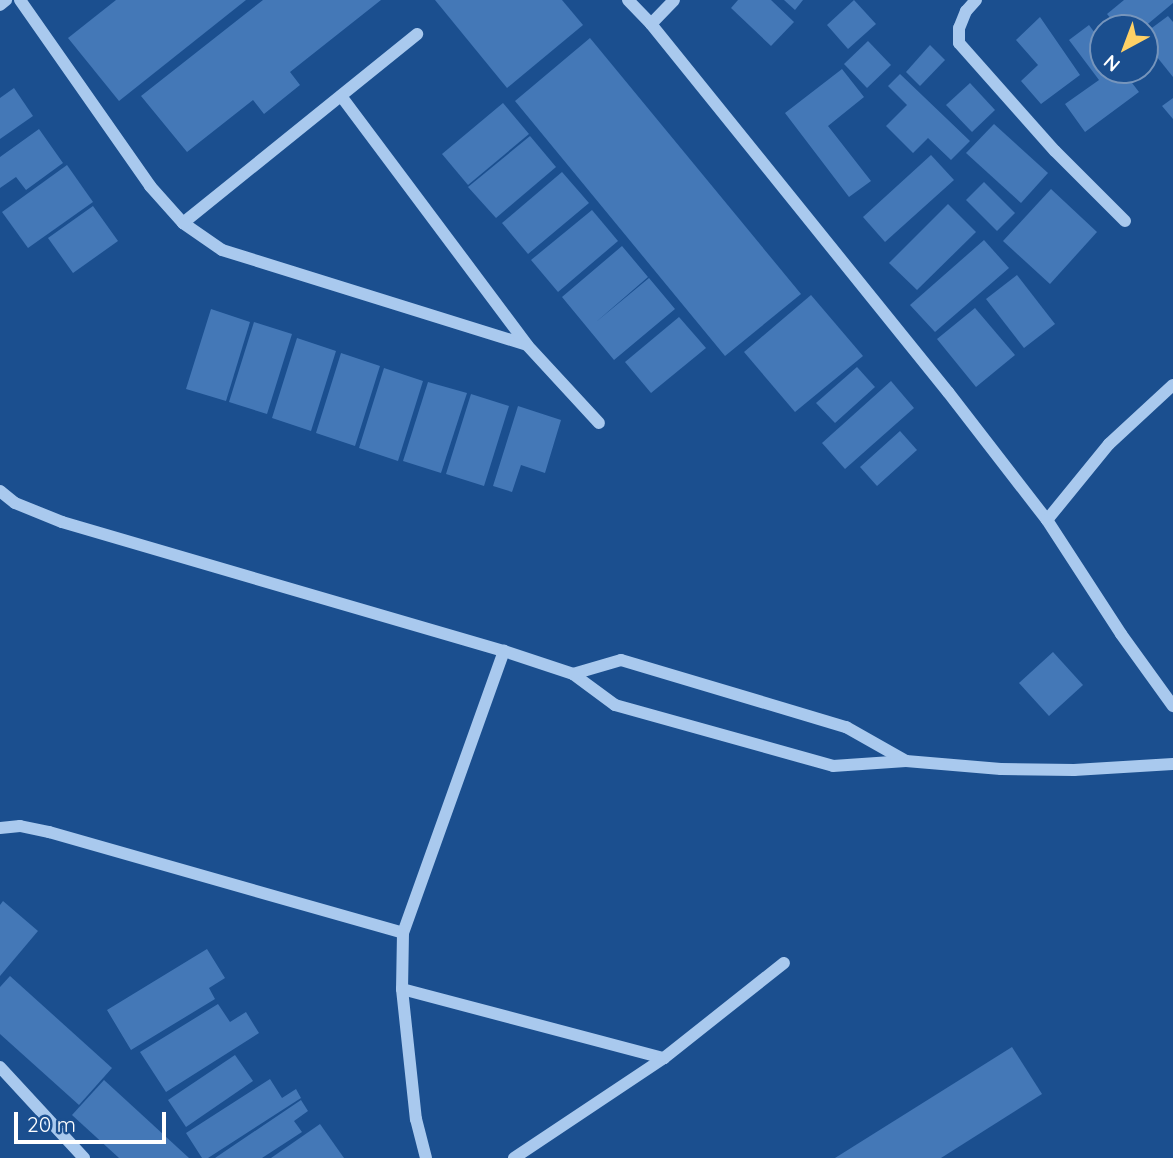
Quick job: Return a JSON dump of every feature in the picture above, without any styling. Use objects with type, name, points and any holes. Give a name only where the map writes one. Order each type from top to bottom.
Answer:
[{"type":"street","points":[[0,5],[6,0]]},
{"type":"street","points":[[20,0],[150,186],[183,223],[222,250],[527,345]]},
{"type":"street","points":[[628,0],[651,24],[948,391],[1047,520],[1121,634],[1173,706]]},
{"type":"street","points":[[651,24],[674,0]]},
{"type":"street","points":[[976,0],[962,19],[959,43],[1055,151],[1125,221]]},
{"type":"street","points":[[183,223],[417,34]]},
{"type":"street","points":[[341,96],[527,345],[599,423]]},
{"type":"street","points":[[1047,520],[1109,444],[1173,385]]},
{"type":"street","points":[[0,491],[15,503],[62,522],[504,651],[573,674],[615,705],[833,766],[906,761],[1001,769],[1074,770],[1173,764]]},
{"type":"street","points":[[426,1158],[416,1118],[402,989],[403,933],[504,651]]},
{"type":"street","points":[[573,674],[621,660],[846,727],[906,761]]},
{"type":"street","points":[[0,828],[20,826],[49,832],[403,933]]},
{"type":"street","points":[[514,1158],[664,1058],[784,962]]},
{"type":"street","points":[[402,989],[664,1058]]},
{"type":"street","points":[[0,1067],[84,1158]]},
{"type":"building","points":[[116,0],[246,0],[119,101],[68,38]]},
{"type":"building","points":[[263,0],[381,0],[290,72],[300,85],[264,114],[253,100],[187,152],[141,96]]},
{"type":"building","points":[[435,0],[562,0],[583,25],[507,88]]},
{"type":"building","points":[[738,0],[771,0],[794,22],[771,46],[731,8]]},
{"type":"building","points":[[784,0],[803,0],[795,10]]},
{"type":"building","points":[[854,0],[876,24],[848,49],[827,25]]},
{"type":"building","points":[[1124,0],[1173,0],[1159,15],[1107,14]]},
{"type":"building","points":[[1168,16],[1173,22],[1173,77],[1159,60],[1159,23]]},
{"type":"building","points":[[1040,17],[1080,75],[1041,104],[1021,81],[1038,65],[1016,40]]},
{"type":"building","points":[[1089,25],[1089,67],[1069,40]]},
{"type":"building","points":[[590,38],[801,294],[725,356],[515,101]]},
{"type":"building","points":[[868,41],[891,65],[867,88],[844,64]]},
{"type":"building","points":[[930,45],[945,60],[920,86],[906,72]]},
{"type":"building","points":[[842,69],[864,97],[828,126],[871,181],[849,197],[785,113]]},
{"type":"building","points":[[900,74],[970,141],[951,160],[928,138],[913,153],[886,126],[907,105],[888,86]]},
{"type":"building","points":[[970,83],[995,110],[972,132],[946,105]]},
{"type":"building","points":[[1093,84],[1133,84],[1139,92],[1085,132],[1065,104]]},
{"type":"building","points":[[14,88],[33,116],[0,139],[0,98]]},
{"type":"building","points":[[1173,98],[1173,119],[1162,106]]},
{"type":"building","points":[[503,103],[529,134],[468,185],[442,154]]},
{"type":"building","points":[[994,124],[1048,173],[1021,203],[966,153]]},
{"type":"building","points":[[39,129],[63,163],[26,190],[16,177],[0,188],[0,157]]},
{"type":"building","points":[[530,136],[556,167],[496,218],[468,187]]},
{"type":"building","points":[[931,155],[954,180],[885,242],[863,217]]},
{"type":"building","points":[[67,165],[93,202],[28,248],[2,212]]},
{"type":"building","points":[[562,172],[589,203],[528,254],[502,223]]},
{"type":"building","points":[[984,182],[1015,213],[997,231],[966,200]]},
{"type":"building","points":[[1051,189],[1097,232],[1050,284],[1003,241]]},
{"type":"building","points":[[948,204],[976,232],[917,290],[889,263]]},
{"type":"building","points":[[93,206],[118,241],[73,273],[48,238]]},
{"type":"building","points":[[592,210],[618,241],[558,292],[531,260]]},
{"type":"building","points":[[984,240],[1009,268],[935,332],[910,305]]},
{"type":"building","points":[[622,246],[648,277],[596,322],[649,278],[675,309],[614,360],[562,297]]},
{"type":"building","points":[[1017,275],[1055,324],[1024,348],[986,299]]},
{"type":"building","points":[[811,295],[863,356],[795,412],[744,352]]},
{"type":"building","points":[[975,308],[1015,355],[976,387],[937,339]]},
{"type":"building","points":[[211,309],[250,322],[226,401],[186,389]]},
{"type":"building","points":[[679,317],[706,348],[651,393],[625,362]]},
{"type":"building","points":[[254,322],[292,334],[267,414],[229,402]]},
{"type":"building","points":[[297,338],[336,351],[311,431],[272,418]]},
{"type":"building","points":[[341,353],[380,366],[355,446],[316,433]]},
{"type":"building","points":[[857,367],[875,387],[835,423],[816,403]]},
{"type":"building","points":[[384,368],[423,381],[398,461],[359,448]]},
{"type":"building","points":[[891,381],[914,408],[845,469],[822,443]]},
{"type":"building","points":[[428,382],[467,393],[441,473],[403,461]]},
{"type":"building","points":[[471,394],[509,406],[484,486],[446,474]]},
{"type":"building","points":[[518,406],[561,420],[545,473],[521,465],[512,492],[493,486]]},
{"type":"building","points":[[900,431],[917,450],[877,486],[860,467]]},
{"type":"building","points":[[1053,652],[1083,685],[1049,716],[1019,683]]},
{"type":"building","points":[[3,901],[38,931],[0,976],[0,905]]},
{"type":"building","points":[[207,949],[225,978],[209,988],[215,999],[131,1050],[107,1010]]},
{"type":"building","points":[[10,976],[112,1068],[79,1105],[0,1034],[0,987]]},
{"type":"building","points":[[218,1004],[230,1022],[246,1012],[259,1033],[166,1092],[140,1052]]},
{"type":"building","points":[[1012,1047],[1042,1094],[941,1158],[835,1158]]},
{"type":"building","points":[[235,1055],[253,1081],[186,1127],[168,1100]]},
{"type":"building","points":[[270,1079],[282,1098],[296,1089],[301,1098],[208,1158],[202,1158],[186,1133]]},
{"type":"building","points":[[104,1080],[189,1158],[119,1158],[72,1115]]},
{"type":"building","points":[[301,1100],[308,1111],[294,1121],[302,1132],[262,1158],[215,1158]]},
{"type":"building","points":[[320,1124],[344,1158],[271,1158]]}]
